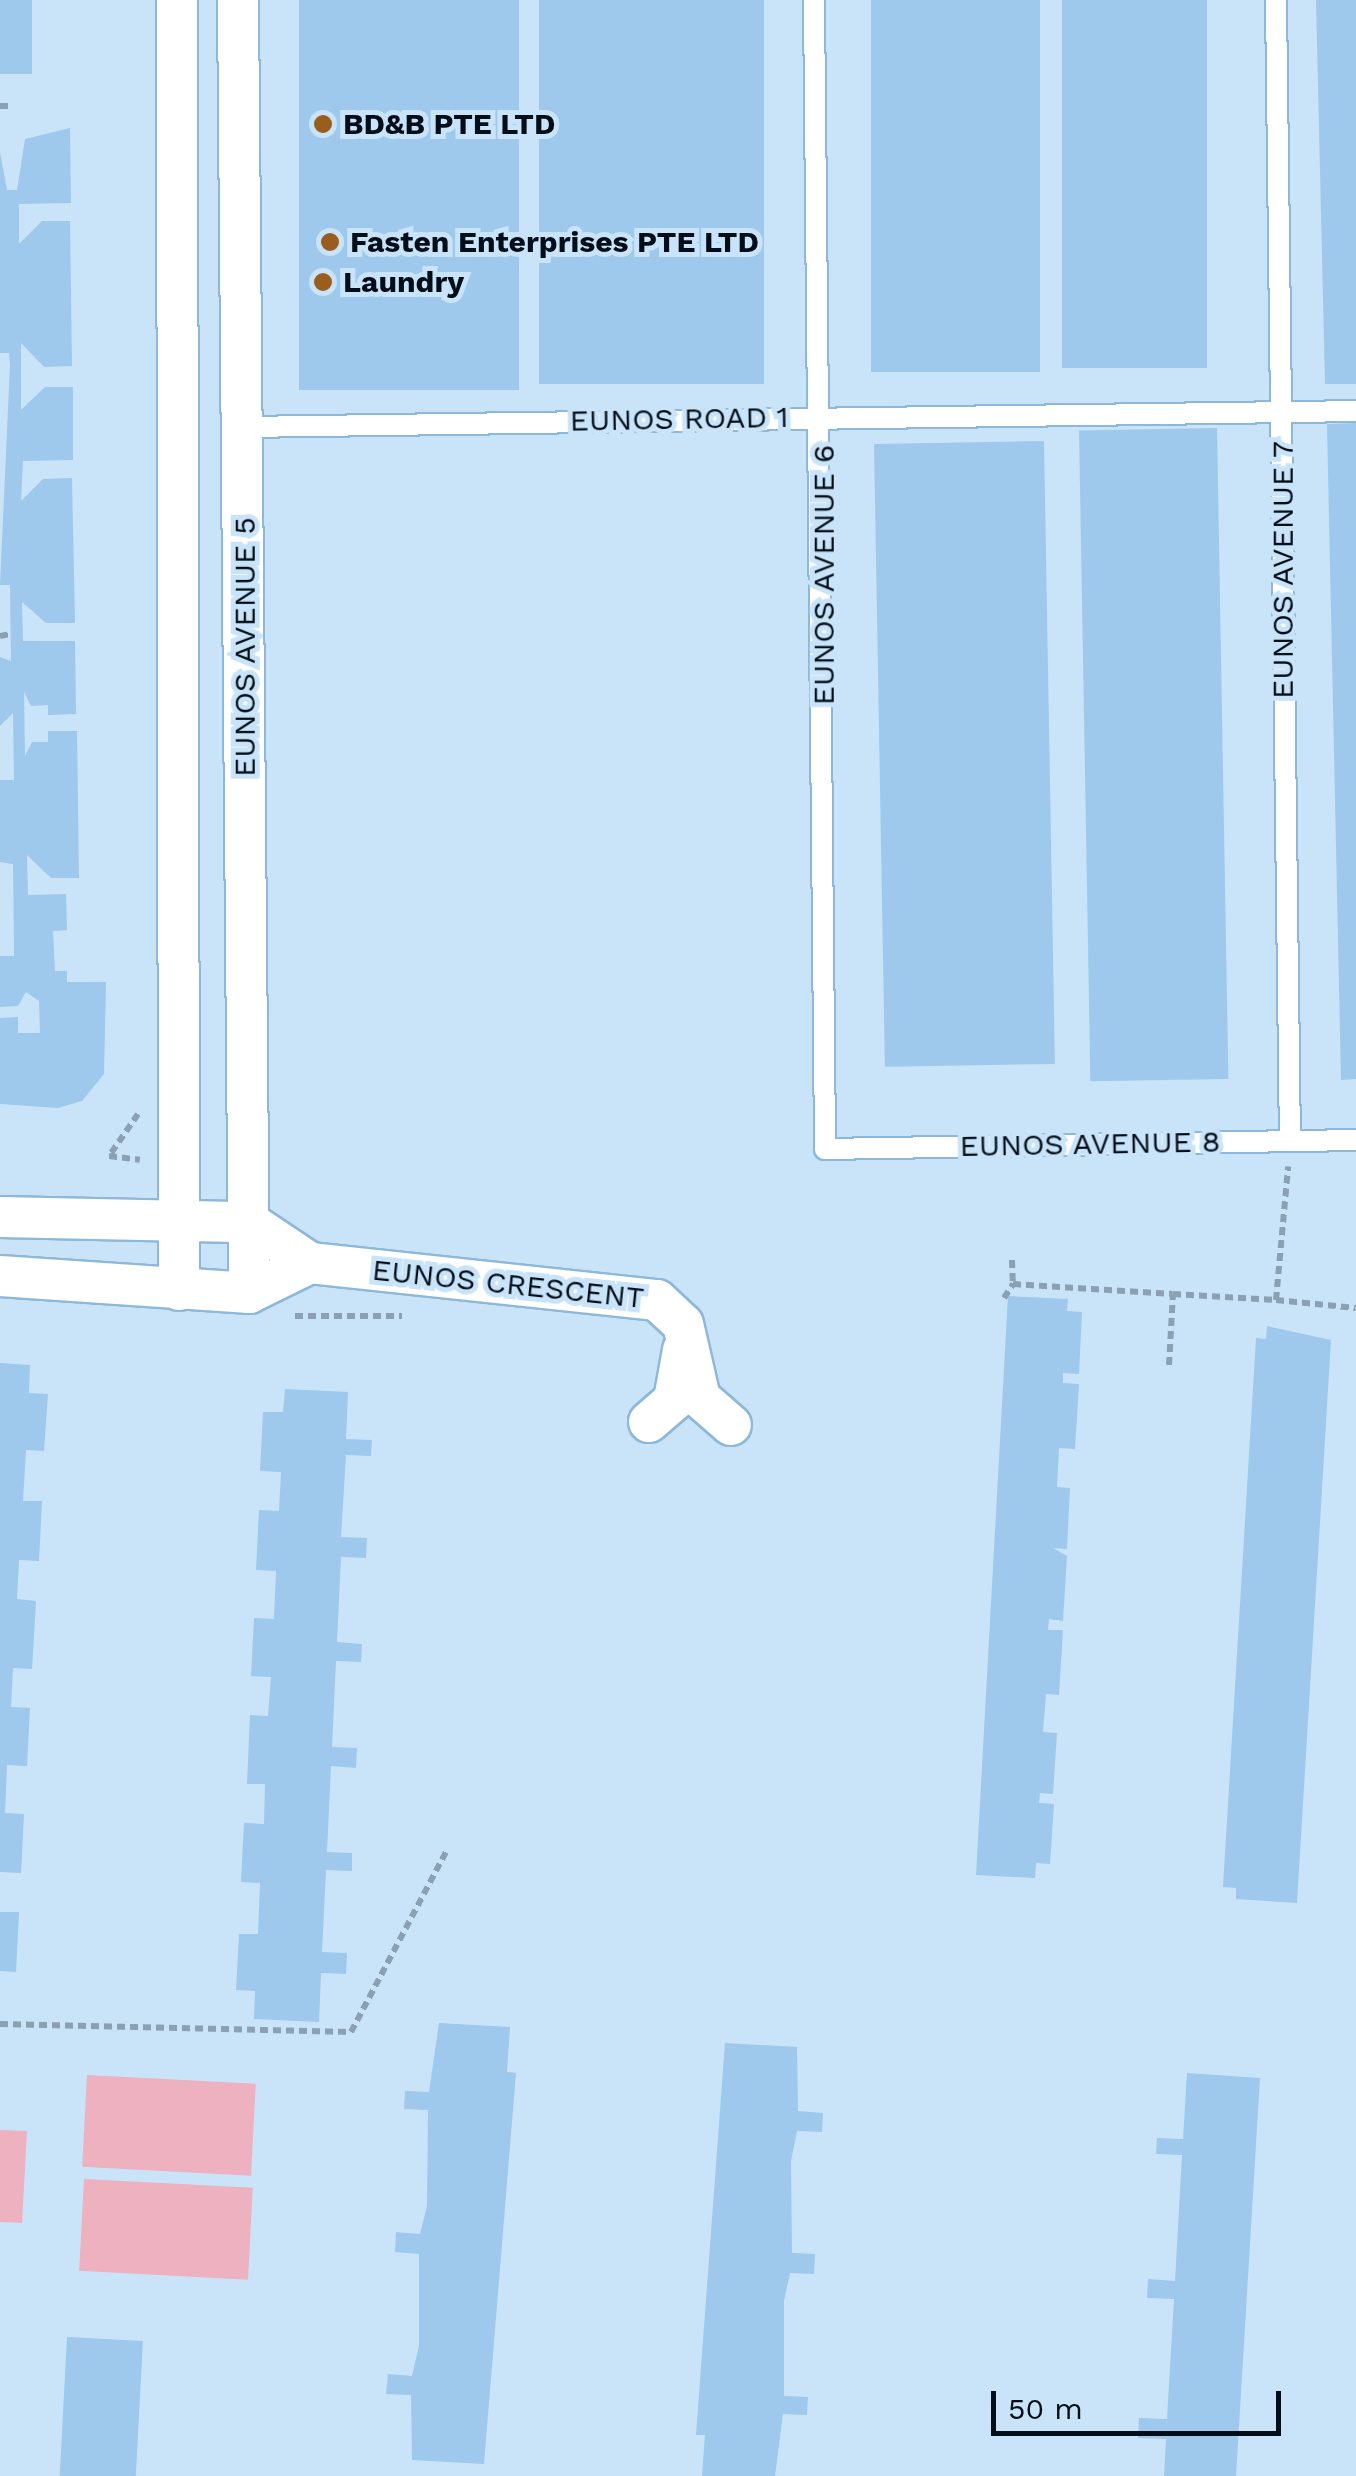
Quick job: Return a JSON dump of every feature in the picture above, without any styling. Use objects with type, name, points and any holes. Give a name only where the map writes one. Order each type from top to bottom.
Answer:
[{"type":"street","points":[[177,0],[180,1290]]},
{"type":"street","name":"EUNOS AVENUE 5","points":[[238,0],[249,1222],[262,1305]]},
{"type":"street","points":[[0,1217],[249,1222]]},
{"type":"street","name":"EUNOS CRESCENT","points":[[249,1222],[310,1263],[640,1295],[670,1306],[685,1337],[700,1398],[731,1425]]},
{"type":"street","points":[[0,1276],[180,1290],[262,1305],[310,1263]]},
{"type":"street","points":[[649,1422],[674,1400],[685,1337]]},
{"type":"lane","name":"EUNOS AVENUE 6","points":[[814,0],[824,416],[825,1149]]},
{"type":"lane","name":"EUNOS AVENUE 7","points":[[1276,0],[1290,1140]]},
{"type":"lane","name":"EUNOS ROAD 1","points":[[243,426],[1356,411]]},
{"type":"lane","name":"EUNOS AVENUE 8","points":[[825,1149],[1356,1140]]},
{"type":"path","points":[[0,106],[12,106]]},
{"type":"path","points":[[0,636],[10,634]]},
{"type":"path","points":[[1276,1300],[1290,1140]]},
{"type":"path","points":[[1004,1298],[1013,1284],[1012,1260]]},
{"type":"path","points":[[1013,1284],[1356,1308]]},
{"type":"path","points":[[1168,1365],[1173,1294]]},
{"type":"path","points":[[262,1305],[410,1316]]},
{"type":"path","points":[[0,2024],[350,2032],[447,1850]]},
{"type":"shaded area","points":[[87,2075],[256,2084],[251,2176],[82,2167]]},
{"type":"shaded area","points":[[0,2130],[27,2131],[22,2223],[0,2222]]},
{"type":"shaded area","points":[[84,2179],[253,2188],[248,2280],[79,2271]]},
{"type":"building","points":[[0,0],[32,0],[32,74],[0,74]]},
{"type":"building","points":[[299,0],[519,0],[519,390],[299,390]]},
{"type":"building","points":[[539,0],[764,0],[764,384],[539,384]]},
{"type":"building","points":[[871,0],[1040,0],[1040,372],[871,372]]},
{"type":"building","points":[[1062,0],[1207,0],[1207,368],[1062,368]]},
{"type":"building","points":[[1316,0],[1356,0],[1356,384],[1325,384]]},
{"type":"building","points":[[70,128],[71,203],[19,204],[19,244],[42,221],[70,221],[72,366],[44,367],[21,343],[21,410],[45,387],[73,387],[73,460],[23,461],[21,501],[43,479],[72,478],[75,623],[46,623],[22,602],[23,641],[75,641],[76,714],[48,715],[48,705],[31,706],[24,692],[25,756],[32,742],[48,742],[48,731],[77,731],[79,878],[51,878],[27,855],[28,895],[66,894],[67,930],[53,931],[55,971],[67,971],[67,982],[106,982],[104,1074],[82,1101],[58,1108],[0,1104],[0,1018],[18,1017],[18,1033],[40,1033],[39,1001],[26,992],[18,1006],[0,1007],[0,956],[14,956],[14,947],[13,864],[0,862],[0,780],[14,780],[13,713],[0,726],[0,657],[11,661],[10,585],[0,585],[10,365],[9,353],[0,353],[0,152],[7,190],[17,190],[25,139]]},
{"type":"building","points":[[1356,423],[1356,1079],[1341,1080],[1327,424]]},
{"type":"building","points":[[1217,428],[1228,1079],[1090,1081],[1079,430]]},
{"type":"building","points":[[1044,441],[1055,1064],[885,1067],[874,444]]},
{"type":"building","points":[[1008,1296],[1068,1299],[1067,1311],[1082,1312],[1079,1374],[1063,1373],[1063,1383],[1079,1384],[1075,1449],[1059,1448],[1057,1487],[1070,1488],[1067,1549],[1053,1548],[1067,1556],[1063,1621],[1049,1619],[1048,1630],[1063,1630],[1059,1695],[1046,1694],[1043,1732],[1057,1733],[1053,1794],[1040,1793],[1039,1803],[1054,1804],[1050,1864],[1036,1863],[1035,1878],[976,1875]]},
{"type":"building","points":[[1267,1326],[1331,1340],[1297,1903],[1236,1899],[1236,1888],[1223,1887],[1256,1338],[1266,1339]]},
{"type":"building","points":[[0,1363],[30,1365],[29,1393],[48,1394],[44,1451],[26,1450],[23,1501],[42,1501],[39,1561],[19,1560],[17,1599],[36,1601],[32,1669],[13,1668],[11,1707],[30,1708],[27,1766],[7,1765],[5,1813],[24,1814],[21,1873],[0,1872]]},
{"type":"building","points":[[285,1389],[348,1392],[346,1439],[372,1440],[371,1456],[346,1455],[341,1537],[367,1538],[366,1558],[341,1557],[337,1642],[362,1644],[361,1662],[336,1661],[332,1747],[357,1748],[356,1768],[331,1766],[327,1852],[352,1853],[352,1871],[326,1870],[322,1952],[347,1953],[346,1974],[321,1973],[319,2022],[254,2019],[255,1991],[236,1990],[239,1934],[258,1934],[260,1883],[241,1882],[244,1823],[264,1824],[265,1784],[247,1784],[250,1715],[268,1716],[271,1677],[251,1676],[254,1618],[274,1619],[276,1571],[256,1570],[259,1510],[279,1511],[281,1472],[260,1471],[263,1412],[283,1412]]},
{"type":"building","points":[[0,1912],[19,1912],[16,1972],[0,1971]]},
{"type":"building","points":[[439,2023],[510,2027],[507,2072],[516,2073],[484,2464],[412,2460],[411,2395],[386,2394],[388,2374],[412,2376],[419,2346],[419,2254],[395,2252],[396,2232],[420,2234],[427,2206],[428,2110],[404,2109],[405,2091],[429,2092]]},
{"type":"building","points":[[725,2043],[797,2047],[798,2111],[823,2113],[822,2132],[797,2131],[791,2161],[792,2253],[815,2254],[814,2274],[790,2273],[784,2301],[784,2396],[808,2397],[807,2415],[783,2414],[775,2476],[702,2476],[705,2435],[696,2435]]},
{"type":"building","points":[[1187,2073],[1260,2078],[1236,2476],[1164,2476],[1166,2439],[1138,2438],[1139,2418],[1167,2419],[1174,2299],[1147,2298],[1148,2279],[1175,2281],[1182,2155],[1156,2154],[1157,2138],[1183,2139]]},
{"type":"building","points":[[67,2337],[143,2341],[136,2476],[60,2476]]},
{"type":"place","name":"BD&B PTE LTD","points":[[323,124]]},
{"type":"place","name":"Fasten Enterprises PTE LTD","points":[[330,242]]},
{"type":"place","name":"Laundry","points":[[323,282]]}]
